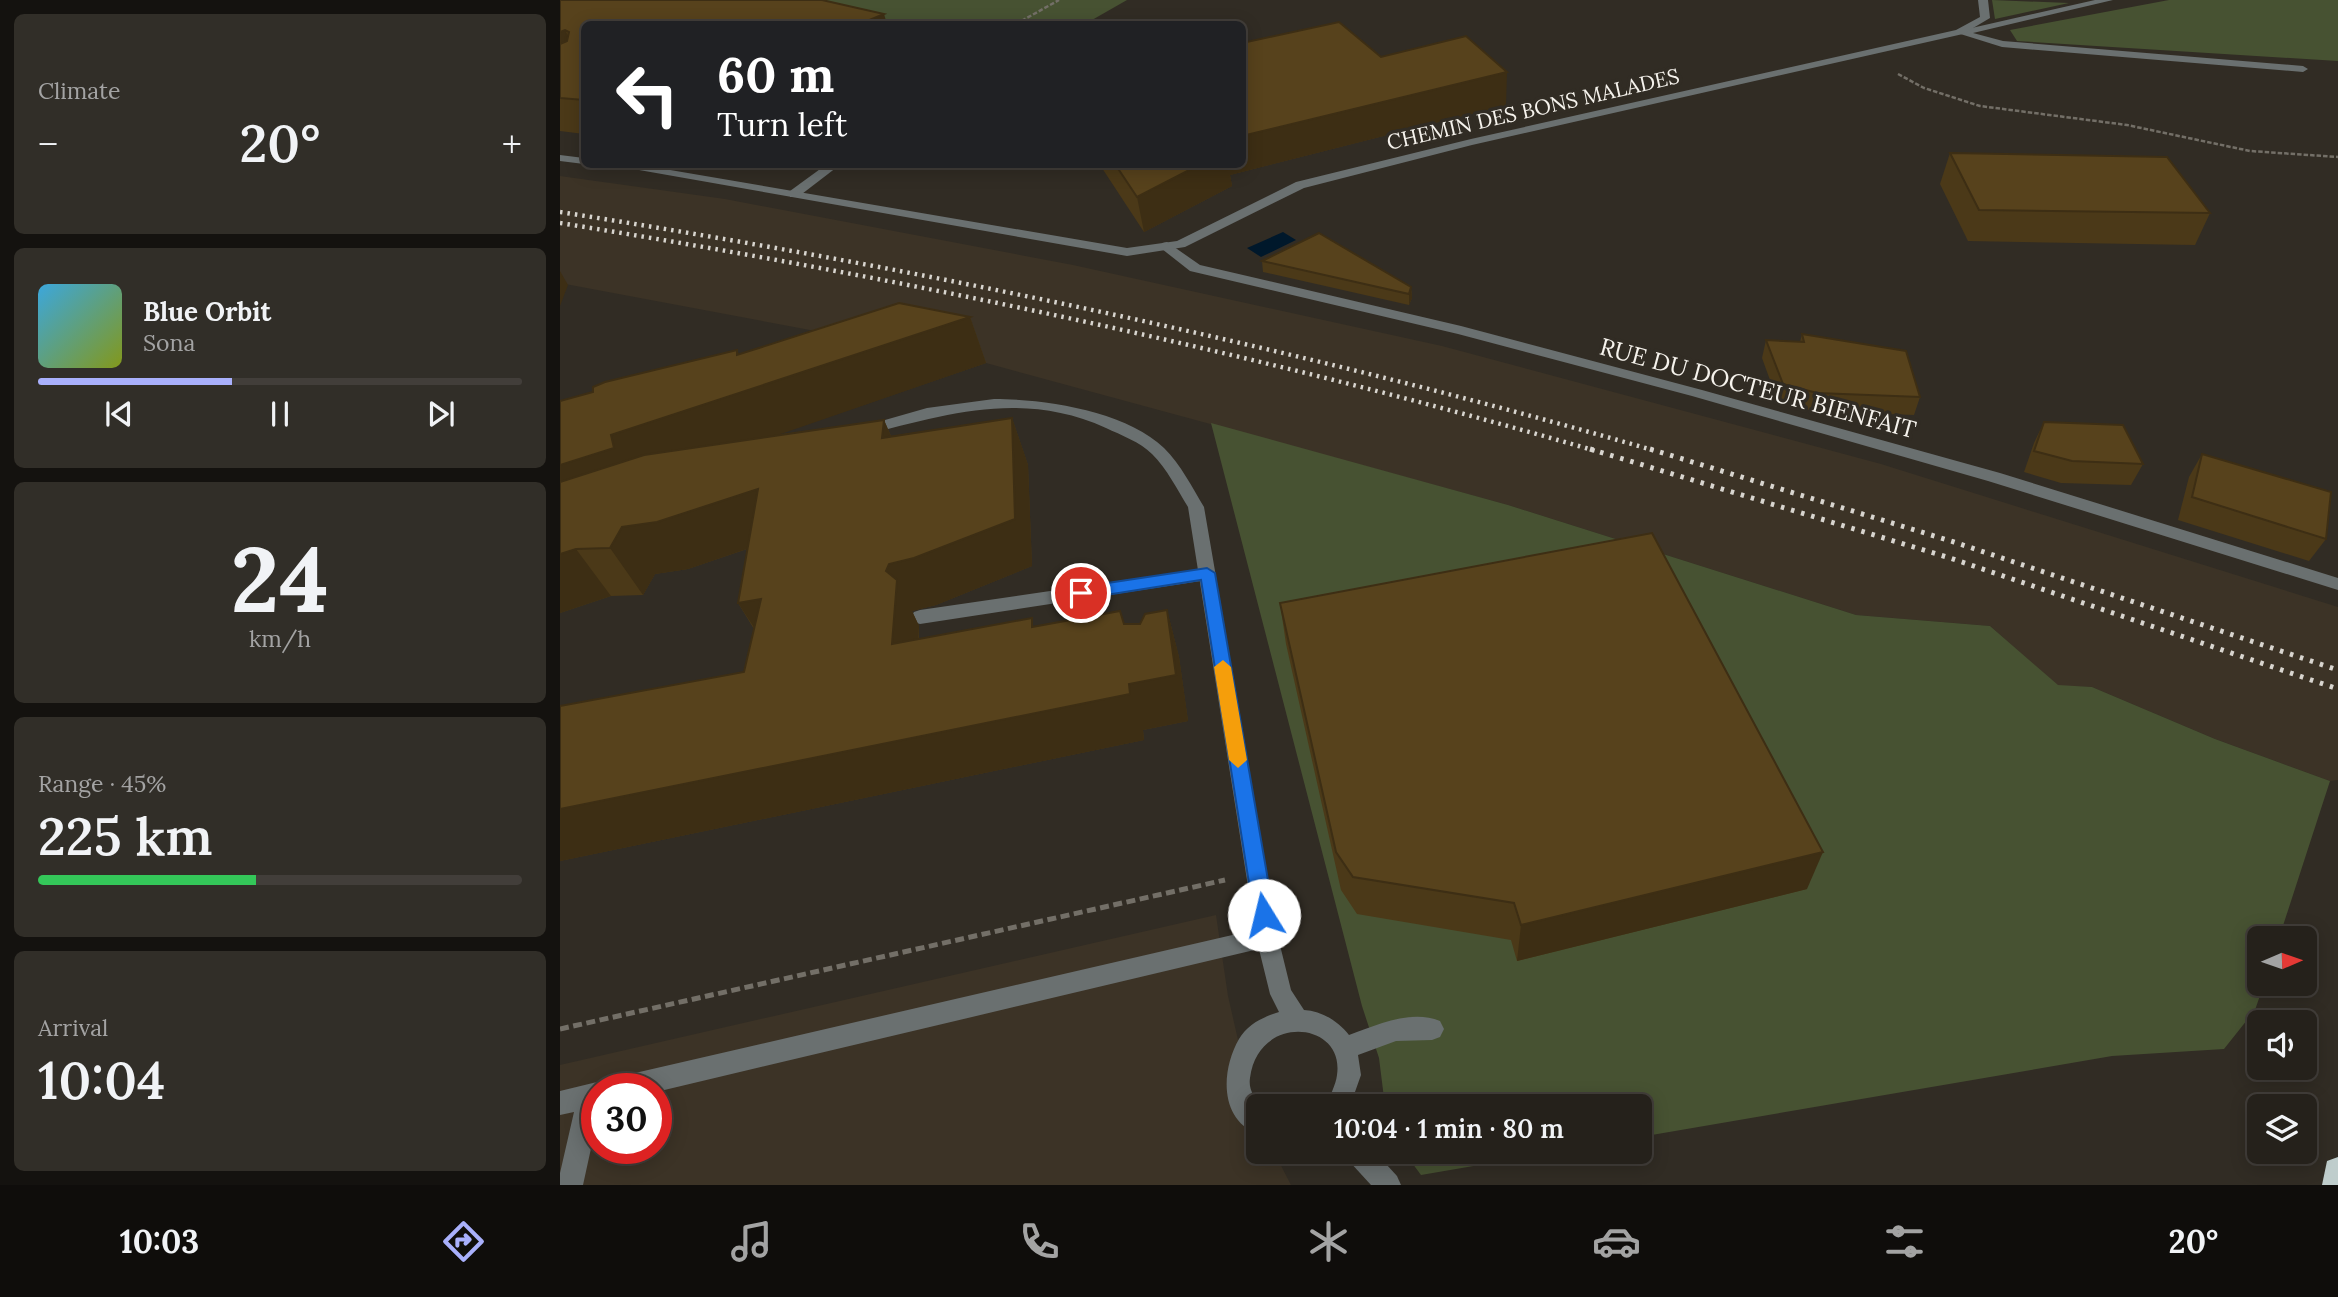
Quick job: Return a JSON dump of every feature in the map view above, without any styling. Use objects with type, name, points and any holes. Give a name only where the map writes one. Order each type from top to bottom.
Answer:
[{"type":"highway","points":[[2337,1185],[2338,1172]]},
{"type":"street","name":"CHEMIN DES BONS MALADES","points":[[1959,33],[1985,18],[1983,0]]},
{"type":"street","name":"CHEMIN DES BONS MALADES","points":[[794,194],[1127,252],[1180,244],[1300,185],[1471,142],[2108,0]]},
{"type":"street","name":"CHEMIN DES BONS MALADES","points":[[1959,33],[2002,44],[2303,69]]},
{"type":"street","points":[[560,158],[581,161]]},
{"type":"street","points":[[635,168],[794,194],[830,168]]},
{"type":"street","name":"RUE DU DOCTEUR BIENFAIT","points":[[1167,246],[1195,268],[1461,330],[1698,393],[1994,477],[2338,584]]},
{"type":"street","points":[[840,438],[915,412],[970,403],[1026,403],[1100,418],[1157,449],[1196,507],[1267,937],[1280,994],[1296,1018]]},
{"type":"street","points":[[920,617],[1207,573]]},
{"type":"street","points":[[672,1076],[1267,937]]},
{"type":"street","points":[[1246,1108],[1240,1101],[1237,1082],[1239,1063],[1248,1046],[1261,1032],[1278,1022],[1296,1018],[1313,1020],[1329,1028],[1345,1048],[1350,1074],[1344,1094]]},
{"type":"street","points":[[1345,1048],[1396,1030],[1432,1029]]},
{"type":"street","points":[[560,1103],[581,1098]]},
{"type":"street","points":[[570,1185],[581,1142]]},
{"type":"street","points":[[1369,1164],[1388,1185]]},
{"type":"path","points":[[1021,21],[1059,0]]},
{"type":"path","points":[[1867,53],[1908,80],[1940,96],[1990,108],[2126,124],[2219,146],[2278,155],[2338,157]]},
{"type":"path","points":[[560,1029],[1257,873]]},
{"type":"shaded area","points":[[560,176],[725,199],[1073,265],[1442,346],[1881,464],[2338,607],[2338,780],[2330,781],[2215,739],[2092,687],[2058,686],[1990,626],[1856,615],[1508,505],[986,363],[560,283]]},
{"type":"shaded area","points":[[1216,915],[1228,996],[1252,1094],[1246,1094],[1246,1164],[1280,1164],[1291,1185],[560,1185],[560,1065]]},
{"type":"green space","points":[[759,0],[1127,0],[1090,21],[793,21]]},
{"type":"green space","points":[[1992,0],[2069,3],[1995,19]]},
{"type":"green space","points":[[2169,0],[2338,0],[2338,61],[2017,41],[2010,30]]},
{"type":"green space","points":[[1211,423],[1508,505],[1856,615],[1990,626],[2058,685],[2092,687],[2215,739],[2330,781],[2283,926],[2247,926],[2247,996],[2260,996],[2255,1010],[2247,1010],[2247,1020],[2224,1049],[2112,1056],[1652,1135],[1652,1094],[1384,1094],[1379,1058],[1362,1006]]},
{"type":"green space","points":[[1413,1164],[1486,1164],[1421,1175]]},
{"type":"water","points":[[1283,232],[1296,240],[1261,257],[1247,248]]},
{"type":"building","points":[[560,0],[822,0],[884,14],[867,21],[581,21],[581,100],[560,98],[560,44],[567,41],[569,32],[560,32]]},
{"type":"building","points":[[1339,22],[1381,57],[1466,36],[1507,72],[1246,135],[1246,42]]},
{"type":"building","points":[[1950,153],[2167,157],[2210,213],[1979,210]]},
{"type":"building","points":[[1118,168],[1193,168],[1137,197]]},
{"type":"building","points":[[1319,233],[1411,287],[1409,294],[1262,261]]},
{"type":"building","points":[[899,303],[970,317],[611,435],[614,448],[560,465],[560,401],[593,392],[593,387],[605,382],[737,350],[737,355]]},
{"type":"building","points":[[1802,334],[1906,351],[1920,397],[1817,393],[1783,384],[1766,340],[1804,342]]},
{"type":"building","points":[[1012,418],[1015,519],[914,558],[889,564],[886,571],[897,580],[892,644],[1032,618],[1032,627],[1120,611],[1124,624],[1140,624],[1145,614],[1167,610],[1176,675],[1129,684],[1130,694],[560,809],[560,706],[744,672],[761,599],[738,603],[758,489],[657,522],[622,527],[610,548],[576,549],[560,554],[560,482],[644,455],[884,420],[882,438]]},
{"type":"building","points":[[2044,422],[2123,425],[2143,464],[2072,461],[2034,451]]},
{"type":"building","points":[[2202,454],[2331,492],[2326,539],[2192,497]]},
{"type":"building","points":[[1652,533],[1823,852],[1521,925],[1514,903],[1353,877],[1336,852],[1280,603]]},
{"type":"railway","points":[[560,212],[837,259],[1112,314],[1385,378],[1656,451]]},
{"type":"railway","points":[[560,223],[822,268],[1081,321],[1339,381],[1596,451]]},
{"type":"railway","points":[[1590,449],[1950,558],[2338,689]]},
{"type":"railway","points":[[1650,449],[1954,542],[2338,670]]},
{"type":"slow traffic","points":[[1223,667],[1238,760]]},
{"type":"route","points":[[1081,593],[1207,573],[1264,915]]}]
